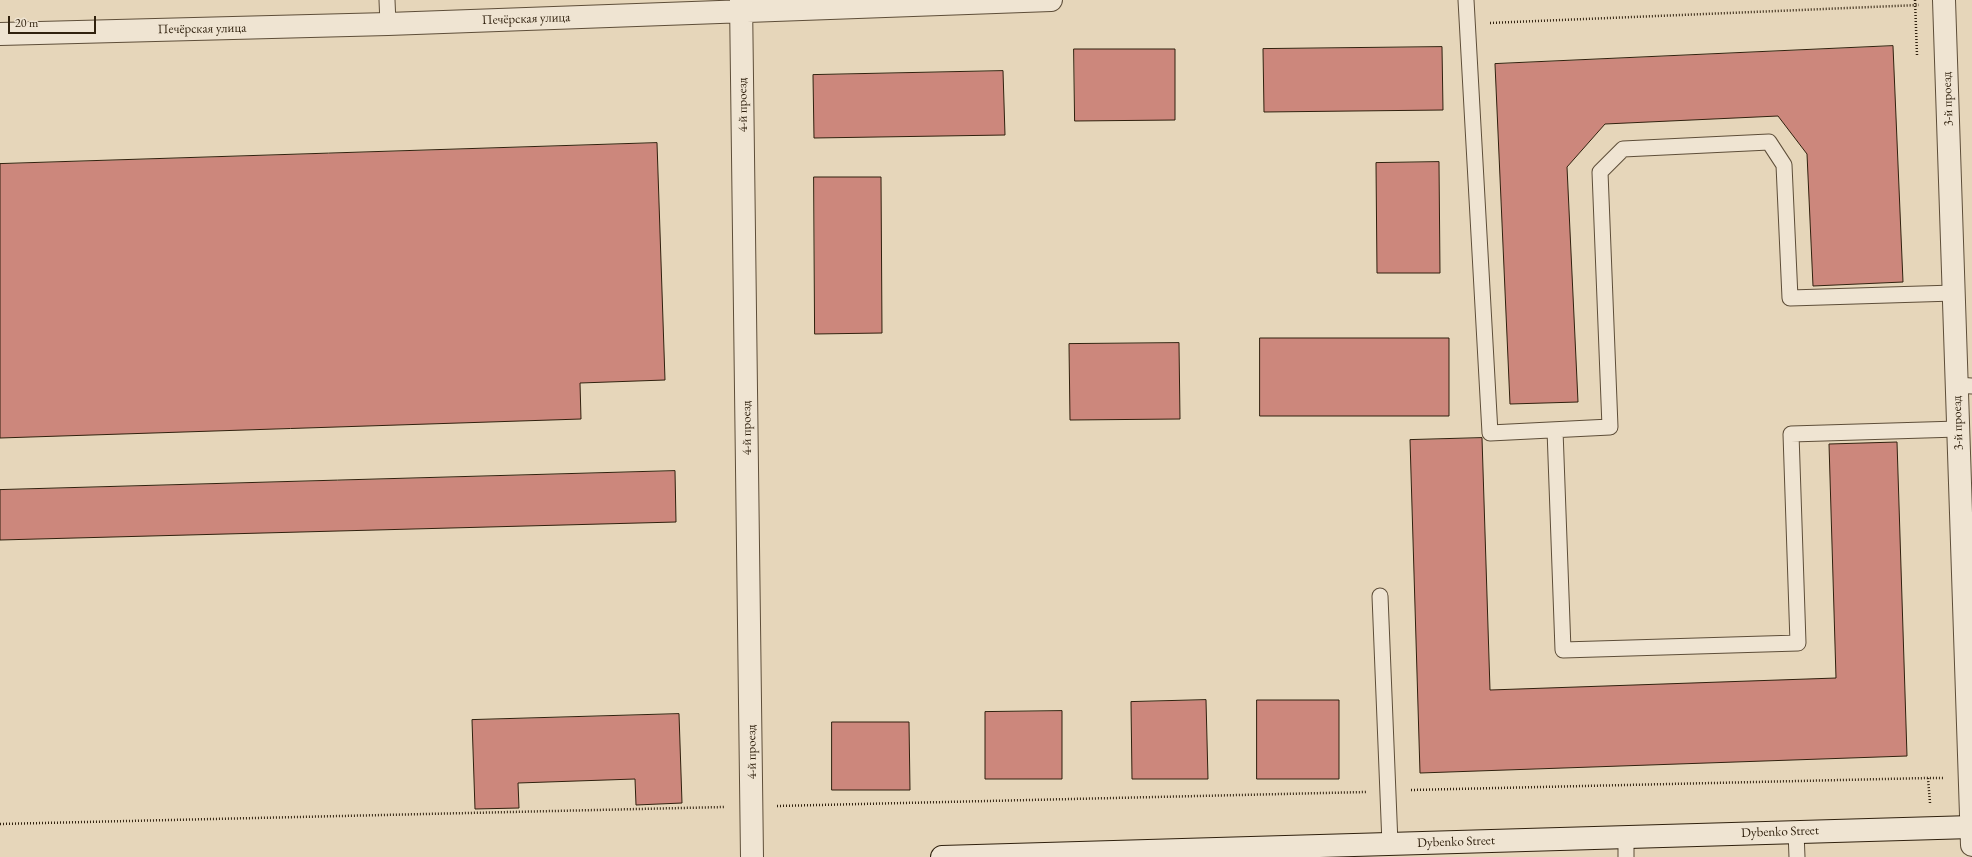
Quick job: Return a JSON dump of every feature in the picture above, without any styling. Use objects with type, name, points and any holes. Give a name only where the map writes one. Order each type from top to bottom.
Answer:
[{"type":"street","name":"Печёрская улица","points":[[0,34],[388,24],[741,6],[1051,0]]},
{"type":"street","name":"3-й проезд","points":[[1944,4],[1954,293],[1964,385],[1958,429],[1972,831]]},
{"type":"street","name":"4-й проезд","points":[[741,6],[753,807],[752,857]]},
{"type":"street","name":"Dybenko Street","points":[[942,857],[1300,852],[1390,844],[1626,847],[1796,832],[1972,831]]},
{"type":"lane","points":[[387,0],[388,24]]},
{"type":"lane","points":[[1466,0],[1490,433],[1610,427],[1600,172],[1623,149],[1769,142],[1784,165],[1790,298],[1954,293]]},
{"type":"lane","points":[[1555,430],[1563,650],[1798,643],[1791,434],[1958,429]]},
{"type":"lane","points":[[1380,596],[1390,844]]},
{"type":"lane","points":[[1796,832],[1797,857]]},
{"type":"path","points":[[1467,24],[1944,4]]},
{"type":"path","points":[[0,824],[1928,778]]},
{"type":"building","points":[[1893,46],[1903,282],[1813,286],[1807,154],[1778,116],[1605,124],[1567,167],[1578,402],[1510,404],[1495,64]]},
{"type":"building","points":[[1442,47],[1443,110],[1264,112],[1263,49]]},
{"type":"building","points":[[1074,49],[1175,49],[1175,120],[1075,121]]},
{"type":"building","points":[[1003,71],[1005,135],[814,138],[813,75]]},
{"type":"building","points":[[657,143],[665,380],[580,383],[581,419],[0,438],[0,164]]},
{"type":"building","points":[[1439,162],[1440,273],[1377,273],[1376,163]]},
{"type":"building","points":[[814,177],[881,177],[882,333],[815,334]]},
{"type":"building","points":[[1260,338],[1449,338],[1449,416],[1260,416]]},
{"type":"building","points":[[1179,343],[1180,419],[1070,420],[1069,344]]},
{"type":"building","points":[[1482,438],[1490,690],[1836,678],[1829,444],[1897,442],[1907,756],[1420,773],[1410,440]]},
{"type":"building","points":[[675,471],[676,522],[0,540],[0,490]]},
{"type":"building","points":[[1206,700],[1208,779],[1132,779],[1131,702]]},
{"type":"building","points":[[1257,700],[1339,700],[1339,779],[1257,779]]},
{"type":"building","points":[[1062,711],[1062,779],[985,779],[985,712]]},
{"type":"building","points":[[679,714],[682,803],[636,805],[635,779],[518,783],[519,808],[475,809],[472,720]]},
{"type":"building","points":[[832,722],[909,722],[910,790],[832,790]]}]
